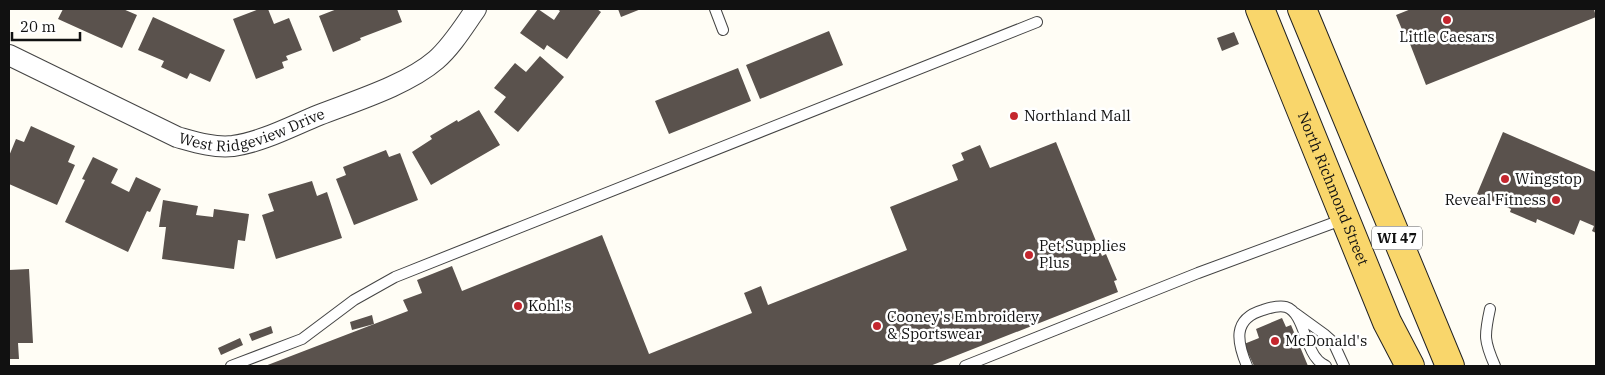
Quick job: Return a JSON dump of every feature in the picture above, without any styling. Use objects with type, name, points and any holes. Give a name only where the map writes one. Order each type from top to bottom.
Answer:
[{"type":"main road","name":"North Richmond Street","points":[[1260,9],[1386,322],[1410,366]]},
{"type":"main road","name":"WI 47","points":[[1302,9],[1450,366]]},
{"type":"street","name":"West Ridgeview Drive","points":[[9,56],[177,137],[202,145],[235,146],[290,127],[420,72],[436,59],[453,40],[476,9]]},
{"type":"lane","points":[[715,9],[723,30]]},
{"type":"lane","points":[[231,366],[302,339],[354,300],[395,277],[1037,22]]},
{"type":"lane","points":[[966,366],[1198,273],[1345,218]]},
{"type":"lane","points":[[1247,366],[1238,342],[1244,320],[1258,312],[1273,307],[1285,306],[1333,342],[1344,366]]},
{"type":"lane","points":[[1490,309],[1486,330],[1486,346],[1495,366]]},
{"type":"lane","points":[[1295,313],[1316,358],[1326,366]]},
{"type":"building","points":[[63,9],[123,9],[137,15],[122,48],[58,19]]},
{"type":"building","points":[[259,9],[268,9],[274,24],[289,18],[302,50],[286,56],[288,60],[282,62],[284,68],[256,79],[233,19]]},
{"type":"building","points":[[337,9],[397,9],[402,22],[360,38],[361,40],[333,52],[319,16]]},
{"type":"building","points":[[538,9],[554,20],[560,11],[557,9],[597,9],[601,12],[567,59],[547,45],[544,50],[520,33]]},
{"type":"building","points":[[618,9],[641,9],[621,17]]},
{"type":"building","points":[[1411,9],[1594,9],[1596,17],[1426,85],[1405,31],[1403,32],[1396,15]]},
{"type":"building","points":[[153,17],[225,50],[210,82],[190,73],[187,79],[161,67],[164,61],[138,50]]},
{"type":"building","points":[[829,31],[843,65],[760,99],[746,65]]},
{"type":"building","points":[[1234,32],[1239,44],[1222,51],[1217,38]]},
{"type":"building","points":[[540,56],[564,77],[518,132],[494,112],[506,97],[494,88],[515,63],[526,72]]},
{"type":"building","points":[[738,68],[751,101],[669,134],[655,101]]},
{"type":"building","points":[[479,110],[500,145],[431,185],[412,152],[432,139],[430,136]]},
{"type":"building","points":[[31,126],[75,146],[68,162],[75,165],[57,205],[9,184],[9,156],[16,139],[24,142]]},
{"type":"building","points":[[1503,132],[1596,172],[1596,233],[1592,231],[1594,226],[1580,220],[1574,235],[1537,219],[1536,223],[1510,212],[1511,209],[1477,194]]},
{"type":"building","points":[[1056,142],[1102,256],[1106,254],[1117,280],[1114,281],[1118,292],[930,366],[265,366],[408,311],[403,300],[422,293],[417,280],[452,266],[462,291],[602,235],[649,354],[752,313],[744,293],[761,286],[768,305],[907,250],[890,207],[958,180],[952,165],[964,160],[961,153],[980,145],[990,168]]},
{"type":"building","points":[[386,150],[389,157],[400,153],[418,200],[354,225],[336,179],[346,175],[343,167]]},
{"type":"building","points":[[93,157],[118,169],[111,183],[129,192],[136,177],[161,189],[150,212],[147,211],[128,252],[65,222],[85,180],[82,179]]},
{"type":"building","points":[[312,181],[317,196],[327,192],[342,238],[276,259],[262,215],[274,211],[268,194]]},
{"type":"building","points":[[163,200],[198,206],[196,215],[213,217],[214,209],[249,214],[245,241],[238,240],[234,269],[162,259],[166,227],[159,227]]},
{"type":"building","points":[[29,269],[33,343],[18,343],[19,359],[9,359],[9,270]]},
{"type":"building","points":[[372,315],[374,324],[352,330],[350,322]]},
{"type":"building","name":"McDonald's","points":[[1282,318],[1286,327],[1291,325],[1308,366],[1254,366],[1244,344],[1259,338],[1256,329]]},
{"type":"building","points":[[271,326],[273,333],[252,341],[249,334]]},
{"type":"building","points":[[240,338],[243,345],[221,355],[218,348]]},
{"type":"place","name":"Little Caesars","points":[[1447,20]]},
{"type":"place","name":"Northland Mall","points":[[1014,116]]},
{"type":"place","name":"Wingstop","points":[[1505,179]]},
{"type":"place","name":"Reveal Fitness","points":[[1556,200]]},
{"type":"place","name":"Pet Supplies Plus","points":[[1029,255]]},
{"type":"place","name":"Kohl's","points":[[518,306]]},
{"type":"place","name":"Cooney's Embroidery & Sportswear","points":[[877,326]]},
{"type":"place","name":"McDonald's","points":[[1275,341]]}]
